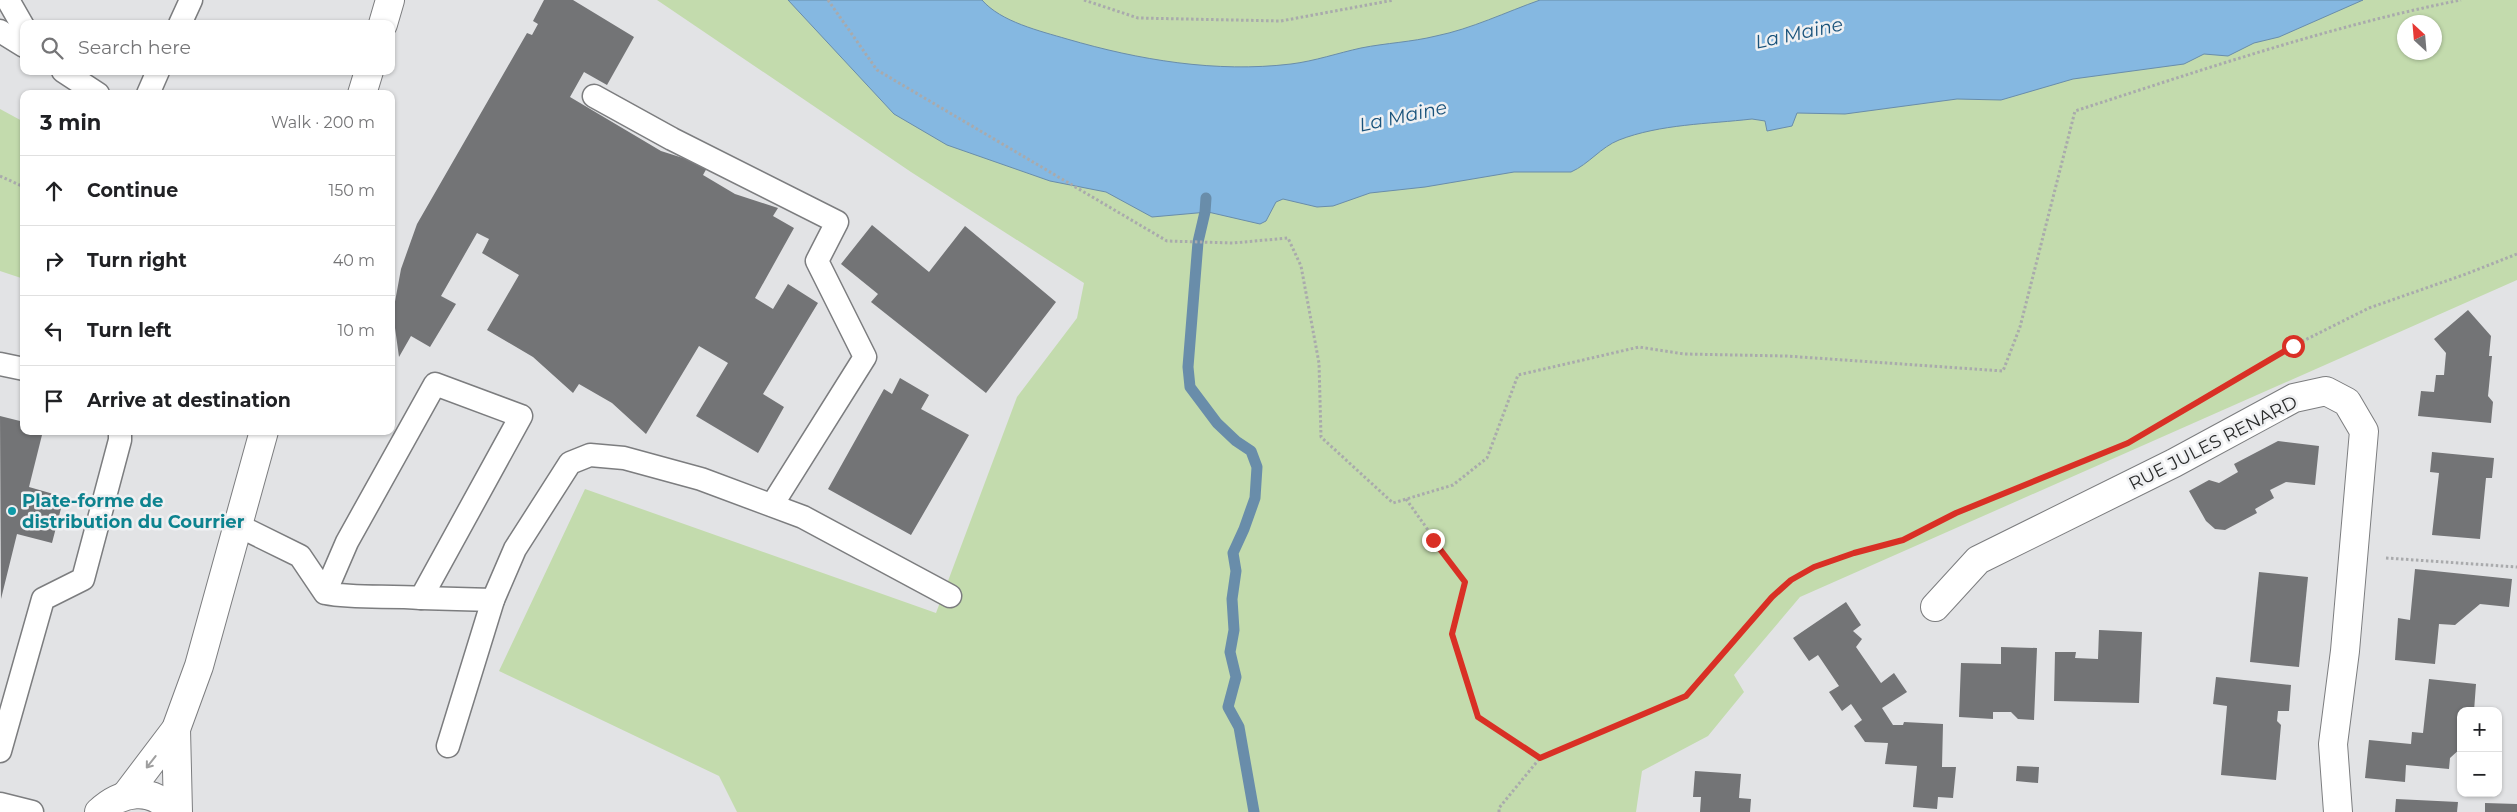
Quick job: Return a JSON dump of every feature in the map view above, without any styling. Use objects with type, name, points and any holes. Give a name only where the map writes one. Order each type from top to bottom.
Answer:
[{"type":"street","points":[[384,20],[390,0]]},
{"type":"street","points":[[363,90],[368,75]]},
{"type":"street","name":"RUE JULES RENARD","points":[[1935,607],[1978,560],[2174,463],[2294,398],[2326,391],[2347,402],[2364,431],[2345,651],[2333,744],[2338,812]]},
{"type":"street","points":[[126,795],[176,729],[198,666],[239,526],[263,435]]},
{"type":"street","points":[[176,729],[178,812]]},
{"type":"street","points":[[99,812],[110,801],[126,795],[142,795],[157,799],[172,812]]},
{"type":"lane","points":[[8,0],[20,21]]},
{"type":"lane","points":[[182,20],[191,0]]},
{"type":"lane","points":[[0,31],[20,44]]},
{"type":"lane","points":[[69,75],[92,90]]},
{"type":"lane","points":[[150,90],[156,75]]},
{"type":"lane","points":[[594,96],[672,139],[837,222],[817,261],[865,357],[772,505]]},
{"type":"lane","points":[[0,364],[20,369]]},
{"type":"lane","points":[[325,593],[347,542],[435,384],[522,416],[421,598]]},
{"type":"lane","points":[[0,751],[5,712],[43,599],[82,579],[120,435]]},
{"type":"lane","points":[[448,746],[493,600],[514,549],[570,462],[590,455],[624,458],[701,479],[803,517],[950,596]]},
{"type":"lane","points":[[239,526],[300,556],[325,593],[347,597],[401,596],[493,600]]},
{"type":"lane","points":[[0,804],[32,812]]},
{"type":"path","points":[[828,0],[877,70],[1167,241],[1233,243],[1288,238],[1301,266],[1318,363],[1321,437],[1393,503],[1453,485],[1487,458],[1518,376],[1640,347],[1684,354],[1786,356],[2003,371],[2020,327],[2075,111],[2186,75],[2397,13],[2461,0]]},
{"type":"path","points":[[1084,0],[1138,18],[1282,20],[1394,0]]},
{"type":"path","points":[[0,176],[20,185]]},
{"type":"path","points":[[1499,812],[1499,808],[1540,758],[1686,696],[1772,597],[1791,580],[1814,567],[1854,553],[1903,540],[1956,513],[2128,443],[2293,346],[2369,308],[2517,254]]},
{"type":"path","points":[[1406,499],[1465,582],[1452,634],[1478,717],[1540,758]]},
{"type":"path","points":[[2353,555],[2517,567]]},
{"type":"green space","points":[[657,0],[2517,0],[2517,280],[1800,597],[1734,675],[1744,692],[1708,736],[1642,771],[1636,812],[737,812],[719,776],[499,671],[585,489],[936,613],[1017,397],[1077,318],[1084,283],[911,172]]},
{"type":"green space","points":[[0,109],[20,120],[20,278],[0,271]]},
{"type":"water","name":"La Maine","points":[[788,0],[982,0],[990,8],[1010,20],[1045,33],[1150,59],[1206,66],[1234,67],[1291,64],[1361,48],[1427,38],[1462,29],[1540,0],[2363,0],[2279,37],[2254,43],[2228,56],[2204,54],[2184,64],[2073,79],[2001,100],[1957,99],[1845,114],[1797,113],[1792,126],[1767,131],[1765,121],[1752,119],[1685,125],[1651,131],[1619,140],[1571,172],[1514,172],[1425,187],[1370,193],[1333,206],[1317,207],[1283,199],[1276,202],[1266,221],[1260,224],[1208,212],[1152,217],[1106,192],[1050,181],[947,145],[894,114]]},
{"type":"building","points":[[544,0],[573,0],[634,37],[607,85],[584,72],[570,97],[661,151],[708,166],[703,175],[735,194],[778,208],[773,216],[794,228],[755,298],[773,309],[788,284],[818,303],[763,394],[784,407],[758,453],[696,416],[728,363],[699,346],[646,434],[612,403],[579,384],[573,393],[533,357],[487,330],[519,275],[482,253],[489,239],[477,233],[441,296],[456,304],[430,347],[411,336],[399,357],[395,328],[395,302],[401,269],[417,224],[527,33],[532,35],[538,24],[533,21]]},
{"type":"building","points":[[872,225],[929,272],[965,226],[1056,302],[986,393],[871,302],[878,294],[841,264]]},
{"type":"building","points":[[2468,310],[2491,336],[2489,356],[2492,356],[2488,396],[2493,402],[2491,423],[2418,416],[2421,391],[2434,392],[2436,375],[2444,375],[2446,353],[2434,339]]},
{"type":"building","points":[[900,378],[929,395],[921,409],[969,435],[911,535],[828,489],[884,389],[892,394]]},
{"type":"building","name":"Plate-forme de distribution du Courrier","points":[[0,416],[20,421],[20,435],[42,435],[29,487],[64,497],[52,543],[17,534],[1,599]]},
{"type":"building","points":[[2278,441],[2319,446],[2315,485],[2286,482],[2270,490],[2274,498],[2255,509],[2257,513],[2225,530],[2215,529],[2206,521],[2189,491],[2209,480],[2219,483],[2238,472],[2234,464]]},
{"type":"building","points":[[2432,452],[2494,458],[2492,478],[2486,478],[2480,539],[2432,535],[2439,473],[2430,472]]},
{"type":"building","points":[[2415,569],[2512,579],[2509,607],[2480,604],[2455,625],[2439,624],[2435,664],[2395,660],[2398,618],[2410,620]]},
{"type":"building","points":[[2259,572],[2308,577],[2299,667],[2250,662]]},
{"type":"building","points":[[1846,602],[1861,625],[1853,631],[1862,639],[1856,647],[1881,683],[1894,673],[1907,692],[1882,708],[1893,725],[1903,725],[1904,722],[1943,724],[1942,767],[1956,767],[1953,798],[1938,797],[1937,809],[1913,807],[1917,766],[1885,764],[1888,743],[1865,742],[1854,726],[1862,720],[1851,704],[1842,711],[1829,692],[1839,686],[1818,655],[1809,661],[1793,638]]},
{"type":"building","points":[[2099,630],[2142,632],[2139,703],[2054,701],[2055,652],[2076,652],[2075,658],[2098,659]]},
{"type":"building","points":[[2001,647],[2037,648],[2034,720],[2018,719],[2011,712],[1993,712],[1993,719],[1959,717],[1961,663],[2001,664]]},
{"type":"building","points":[[2216,677],[2291,685],[2289,711],[2278,711],[2277,721],[2281,725],[2276,780],[2221,775],[2227,706],[2213,704]]},
{"type":"building","points":[[2429,679],[2476,684],[2474,707],[2457,707],[2457,752],[2450,758],[2449,769],[2406,765],[2405,782],[2365,778],[2369,740],[2411,744],[2412,732],[2423,733]]},
{"type":"building","points":[[2017,766],[2039,767],[2038,783],[2016,781]]},
{"type":"building","points":[[1695,771],[1741,774],[1739,798],[1751,799],[1750,812],[1700,812],[1701,797],[1693,797]]},
{"type":"building","points":[[2396,799],[2458,802],[2457,812],[2395,812]]},
{"type":"building","points":[[2485,803],[2517,804],[2517,812],[2485,812]]},
{"type":"waterway","points":[[1206,198],[1205,212],[1198,242],[1188,367],[1190,387],[1217,423],[1236,441],[1251,451],[1257,467],[1255,498],[1233,553],[1236,571],[1232,599],[1234,630],[1230,652],[1236,677],[1228,707],[1239,727],[1254,812]]},
{"type":"place","name":"Plate-forme de distribution du Courrier","points":[[12,511]]},
{"type":"route","points":[[1433,540],[1465,582],[1452,634],[1478,717],[1540,758],[1686,696],[1772,597],[1791,580],[1814,567],[1854,553],[1903,540],[1956,513],[2128,443],[2293,346]]}]
